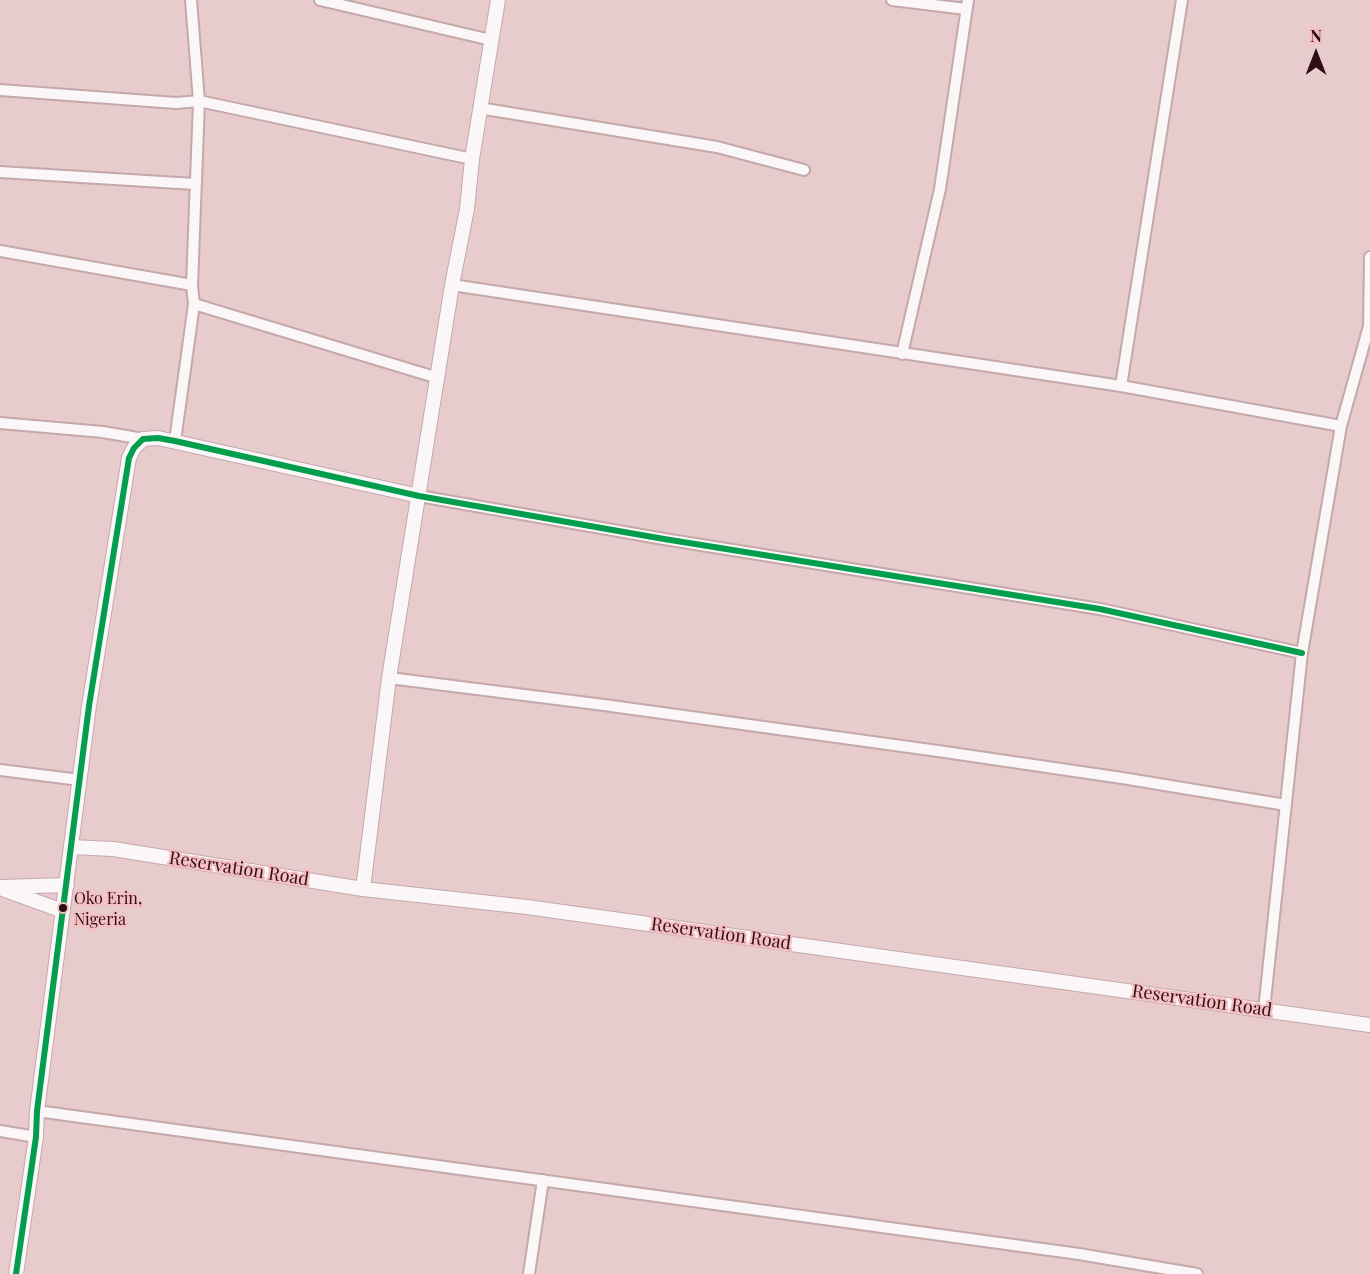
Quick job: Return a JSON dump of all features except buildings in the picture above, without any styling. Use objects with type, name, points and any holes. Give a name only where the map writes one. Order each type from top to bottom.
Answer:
[{"type":"street","points":[[175,441],[194,304],[192,285],[199,101],[191,0]]},
{"type":"street","points":[[320,0],[491,40]]},
{"type":"street","points":[[363,889],[389,678],[467,210],[479,108],[498,0]]},
{"type":"street","points":[[892,0],[967,5],[940,189],[902,354]]},
{"type":"street","points":[[1121,387],[1182,0]]},
{"type":"street","points":[[0,90],[176,103],[199,101],[472,159]]},
{"type":"street","points":[[479,108],[717,147],[804,170]]},
{"type":"street","points":[[0,172],[195,184]]},
{"type":"street","points":[[0,251],[192,285]]},
{"type":"street","points":[[1263,1010],[1302,653],[1341,426],[1369,326],[1370,256]]},
{"type":"street","points":[[453,285],[1121,387],[1341,426]]},
{"type":"street","points":[[194,304],[438,378]]},
{"type":"street","points":[[0,423],[175,441],[419,496],[664,539],[1100,609],[1302,653]]},
{"type":"street","points":[[16,1274],[36,1137],[37,1111],[91,694],[129,458],[134,448],[143,439]]},
{"type":"street","points":[[389,678],[938,751],[1286,805]]},
{"type":"street","points":[[0,770],[80,780]]},
{"type":"street","name":"Reservation Road","points":[[71,847],[113,849],[363,889],[538,908],[1370,1025]]},
{"type":"street","points":[[0,888],[67,885]]},
{"type":"street","points":[[0,888],[63,911]]},
{"type":"street","points":[[37,1111],[1079,1254],[1197,1274]]},
{"type":"street","points":[[0,1131],[36,1137]]},
{"type":"street","points":[[529,1274],[543,1180]]},
{"type":"transit line","points":[[16,1274],[36,1137],[37,1111],[89,706],[129,458],[134,448],[143,439],[158,438],[175,441],[419,496],[664,539],[1100,609],[1302,653]]},
{"type":"place","name":"Oko Erin, Nigeria","points":[[63,908]]}]
